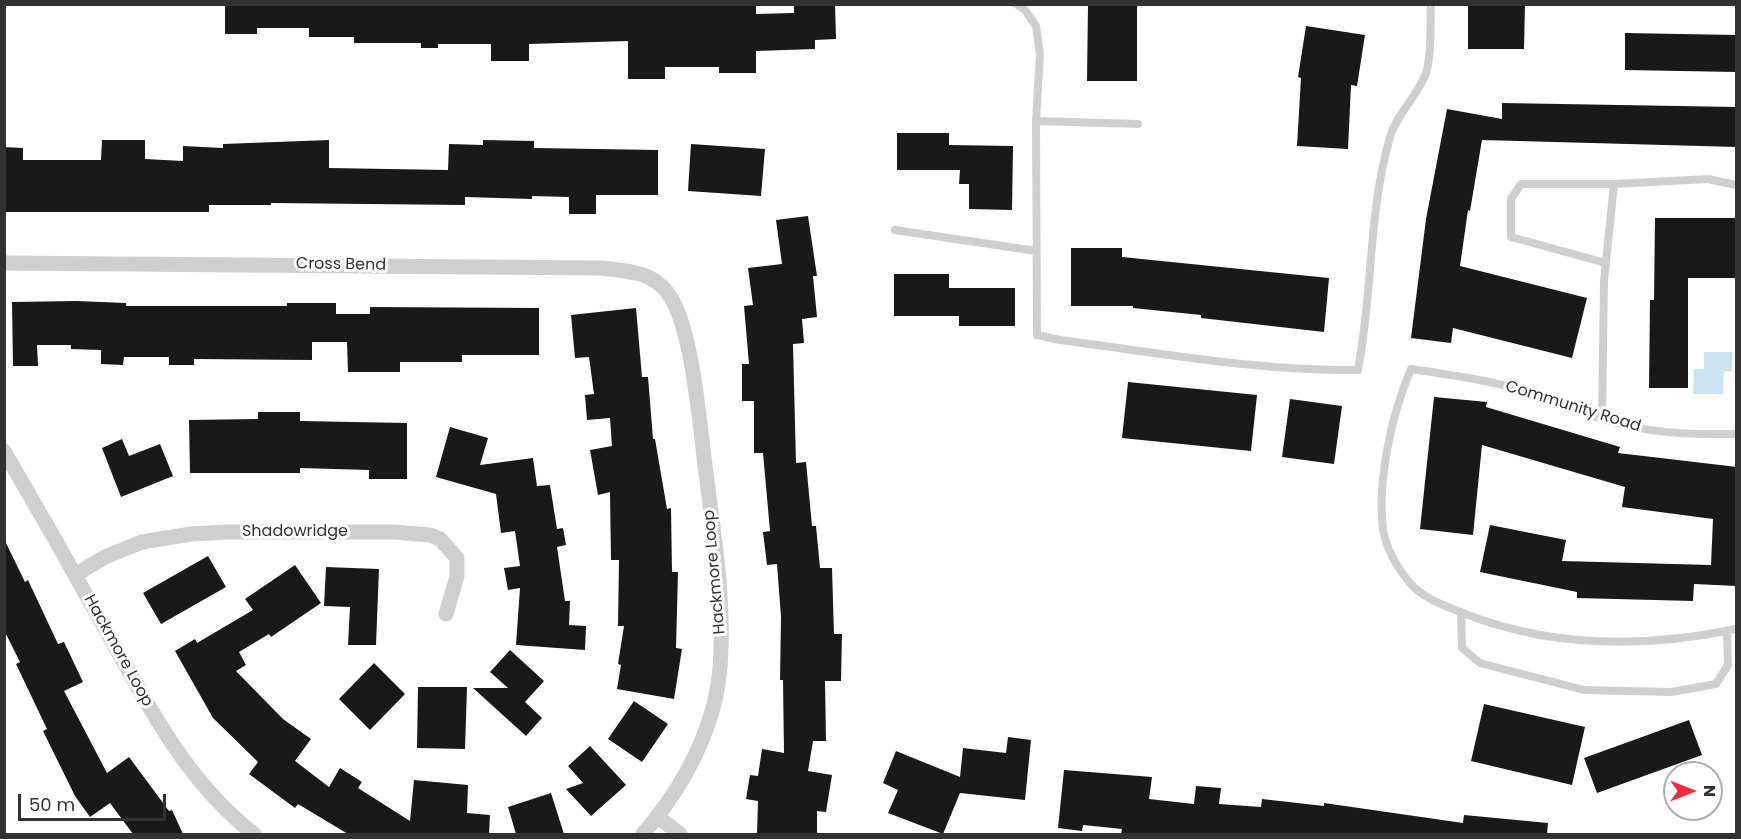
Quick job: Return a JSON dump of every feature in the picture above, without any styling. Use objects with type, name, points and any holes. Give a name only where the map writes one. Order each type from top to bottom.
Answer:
[{"type":"street","name":"Cross Bend","points":[[4,263],[601,268],[637,273],[656,280],[669,294]]},
{"type":"street","name":"Hackmore Loop","points":[[643,834],[658,817],[690,769],[713,709],[721,667],[721,617],[716,558],[692,370],[682,327],[669,294]]},
{"type":"street","name":"Hackmore Loop","points":[[4,451],[152,712],[184,761],[220,804],[254,834]]},
{"type":"street","name":"Shadowridge","points":[[75,575],[105,557],[142,542],[191,534],[406,533],[440,539],[457,558],[457,576],[446,614]]},
{"type":"street","points":[[658,817],[680,834]]},
{"type":"lane","points":[[1016,4],[1026,10],[1036,26],[1040,55],[1036,121],[1037,334],[1060,340],[1260,367],[1358,370],[1366,328],[1369,267],[1384,165],[1390,136],[1425,75],[1430,53],[1431,4]]},
{"type":"lane","points":[[1036,121],[1138,124]]},
{"type":"lane","points":[[1606,263],[1511,237],[1511,199],[1521,184],[1614,184],[1708,179],[1737,185]]},
{"type":"lane","points":[[1602,419],[1606,263],[1614,184]]},
{"type":"lane","points":[[895,230],[1036,251]]},
{"type":"lane","name":"Community Road","points":[[1461,612],[1434,602],[1410,584],[1395,561],[1383,531],[1383,496],[1389,449],[1400,396],[1411,369],[1491,382],[1534,393],[1602,419],[1636,428],[1673,433],[1737,434]]},
{"type":"lane","points":[[1727,631],[1728,665],[1716,684],[1671,692],[1584,690],[1480,663],[1462,648],[1461,612],[1498,627],[1611,644],[1662,642],[1737,629]]},
{"type":"water","points":[[1704,352],[1733,352],[1732,371],[1724,371],[1723,394],[1693,394],[1694,369],[1704,369]]},
{"type":"building","points":[[225,4],[756,4],[756,14],[794,13],[794,6],[835,4],[836,39],[815,40],[815,49],[756,51],[756,73],[719,73],[719,67],[665,67],[665,79],[628,79],[628,41],[529,44],[529,61],[491,61],[491,44],[438,44],[438,48],[421,48],[421,43],[354,43],[354,37],[309,37],[309,28],[257,28],[257,34],[225,34]]},
{"type":"building","points":[[1088,4],[1137,4],[1137,81],[1087,81]]},
{"type":"building","points":[[1468,4],[1525,4],[1524,49],[1468,49]]},
{"type":"building","points":[[1306,26],[1365,35],[1357,86],[1351,85],[1348,149],[1297,146],[1301,78],[1298,77]]},
{"type":"building","points":[[1625,33],[1736,35],[1736,72],[1625,70]]},
{"type":"building","points":[[1502,103],[1737,107],[1737,147],[1482,140],[1460,266],[1587,298],[1572,358],[1453,328],[1451,343],[1411,338],[1426,219],[1447,109],[1502,119]]},
{"type":"building","points":[[897,133],[949,133],[949,145],[1013,146],[1012,210],[969,209],[969,184],[959,184],[960,170],[897,170]]},
{"type":"building","points":[[102,140],[145,140],[145,159],[183,161],[183,146],[223,148],[223,144],[329,140],[329,168],[448,170],[449,144],[483,145],[483,140],[534,141],[534,148],[658,150],[658,195],[596,195],[596,214],[569,214],[569,197],[532,196],[532,199],[465,197],[465,205],[271,203],[271,205],[209,205],[209,212],[4,212],[4,147],[23,148],[23,160],[101,160]]},
{"type":"building","points":[[691,144],[765,149],[761,196],[688,191]]},
{"type":"building","points":[[808,216],[817,276],[813,276],[817,317],[802,319],[804,343],[793,344],[796,463],[806,462],[812,526],[816,526],[820,568],[832,568],[834,634],[842,634],[841,681],[825,681],[826,741],[813,741],[808,771],[832,775],[826,812],[817,811],[817,834],[757,834],[758,801],[746,799],[750,775],[758,776],[762,749],[784,753],[783,680],[780,680],[781,617],[777,564],[767,565],[763,532],[770,531],[763,453],[754,453],[754,401],[742,401],[742,364],[749,364],[744,306],[753,305],[748,268],[782,264],[776,220]]},
{"type":"building","points":[[1655,218],[1737,218],[1737,278],[1688,278],[1688,388],[1649,388],[1650,300],[1654,300]]},
{"type":"building","points":[[1071,248],[1122,248],[1122,257],[1329,278],[1324,332],[1201,318],[1201,315],[1133,308],[1133,306],[1071,306]]},
{"type":"building","points":[[894,274],[949,274],[949,288],[1015,288],[1015,326],[959,326],[959,316],[894,316]]},
{"type":"building","points":[[12,302],[126,303],[126,306],[287,306],[287,303],[336,303],[336,314],[370,314],[370,307],[539,308],[539,355],[462,355],[462,362],[400,362],[400,372],[348,372],[347,342],[312,342],[312,360],[194,359],[194,365],[169,365],[169,357],[124,357],[123,365],[101,364],[101,350],[71,349],[71,345],[37,345],[38,366],[13,366]]},
{"type":"building","points":[[636,308],[642,377],[648,377],[653,439],[655,439],[667,509],[671,508],[672,572],[678,572],[676,648],[682,649],[674,699],[617,689],[624,626],[618,626],[619,560],[611,560],[610,492],[598,495],[590,450],[612,446],[610,418],[587,420],[585,395],[594,394],[589,357],[575,358],[571,315]]},
{"type":"building","points":[[1128,382],[1257,395],[1251,451],[1122,438]]},
{"type":"building","points":[[1434,397],[1487,402],[1486,407],[1620,447],[1618,453],[1737,467],[1737,586],[1694,584],[1693,601],[1577,598],[1577,592],[1480,572],[1490,525],[1566,540],[1562,561],[1711,565],[1713,519],[1622,507],[1625,487],[1482,445],[1473,535],[1420,529]]},
{"type":"building","points":[[1290,399],[1342,406],[1334,464],[1282,457]]},
{"type":"building","points":[[258,412],[300,412],[300,421],[407,423],[407,479],[369,479],[369,470],[300,468],[300,473],[190,473],[189,420],[258,419]]},
{"type":"building","points":[[450,427],[488,438],[480,465],[533,458],[537,486],[550,485],[557,529],[563,528],[566,545],[557,547],[565,601],[570,601],[569,625],[586,626],[585,650],[516,645],[520,588],[508,590],[504,568],[520,566],[515,531],[501,533],[496,494],[436,477]]},
{"type":"building","points":[[122,439],[129,456],[160,444],[173,476],[121,497],[102,448]]},
{"type":"building","points":[[4,539],[25,582],[28,580],[58,644],[64,642],[83,682],[64,691],[107,773],[129,757],[169,811],[172,810],[183,834],[133,834],[110,803],[90,817],[75,796],[43,731],[47,729],[16,664],[20,662],[4,630]]},
{"type":"building","points":[[208,556],[226,587],[161,624],[143,593]]},
{"type":"building","points":[[295,565],[321,603],[271,637],[269,634],[239,652],[246,665],[236,671],[283,719],[311,739],[295,761],[329,787],[340,768],[362,782],[358,788],[410,821],[414,780],[468,785],[467,813],[490,815],[489,834],[348,834],[298,804],[295,808],[249,774],[258,762],[213,718],[175,651],[195,639],[197,643],[253,610],[245,599]]},
{"type":"building","points":[[326,567],[379,569],[376,645],[348,645],[350,607],[324,606]]},
{"type":"building","points":[[510,650],[544,681],[525,702],[542,718],[526,736],[473,688],[508,688],[490,672]]},
{"type":"building","points":[[374,663],[405,694],[370,730],[339,699]]},
{"type":"building","points":[[418,687],[467,687],[465,749],[417,748]]},
{"type":"building","points":[[634,701],[668,724],[642,762],[608,739]]},
{"type":"building","points":[[1484,704],[1585,727],[1572,785],[1471,761]]},
{"type":"building","points":[[1689,720],[1702,755],[1685,761],[1663,761],[1663,769],[1597,793],[1584,758]]},
{"type":"building","points":[[1008,737],[1031,740],[1025,800],[960,793],[943,834],[888,813],[898,790],[883,783],[896,751],[960,777],[963,748],[1006,753]]},
{"type":"building","points":[[590,746],[626,785],[591,816],[566,789],[583,783],[568,766]]},
{"type":"building","points":[[1064,770],[1152,777],[1149,799],[1194,804],[1196,786],[1221,788],[1219,804],[1261,807],[1262,799],[1324,806],[1324,803],[1463,823],[1464,815],[1548,823],[1547,834],[1121,834],[1122,829],[1083,825],[1082,831],[1058,828]]},
{"type":"building","points":[[551,793],[564,834],[516,834],[508,807]]}]
